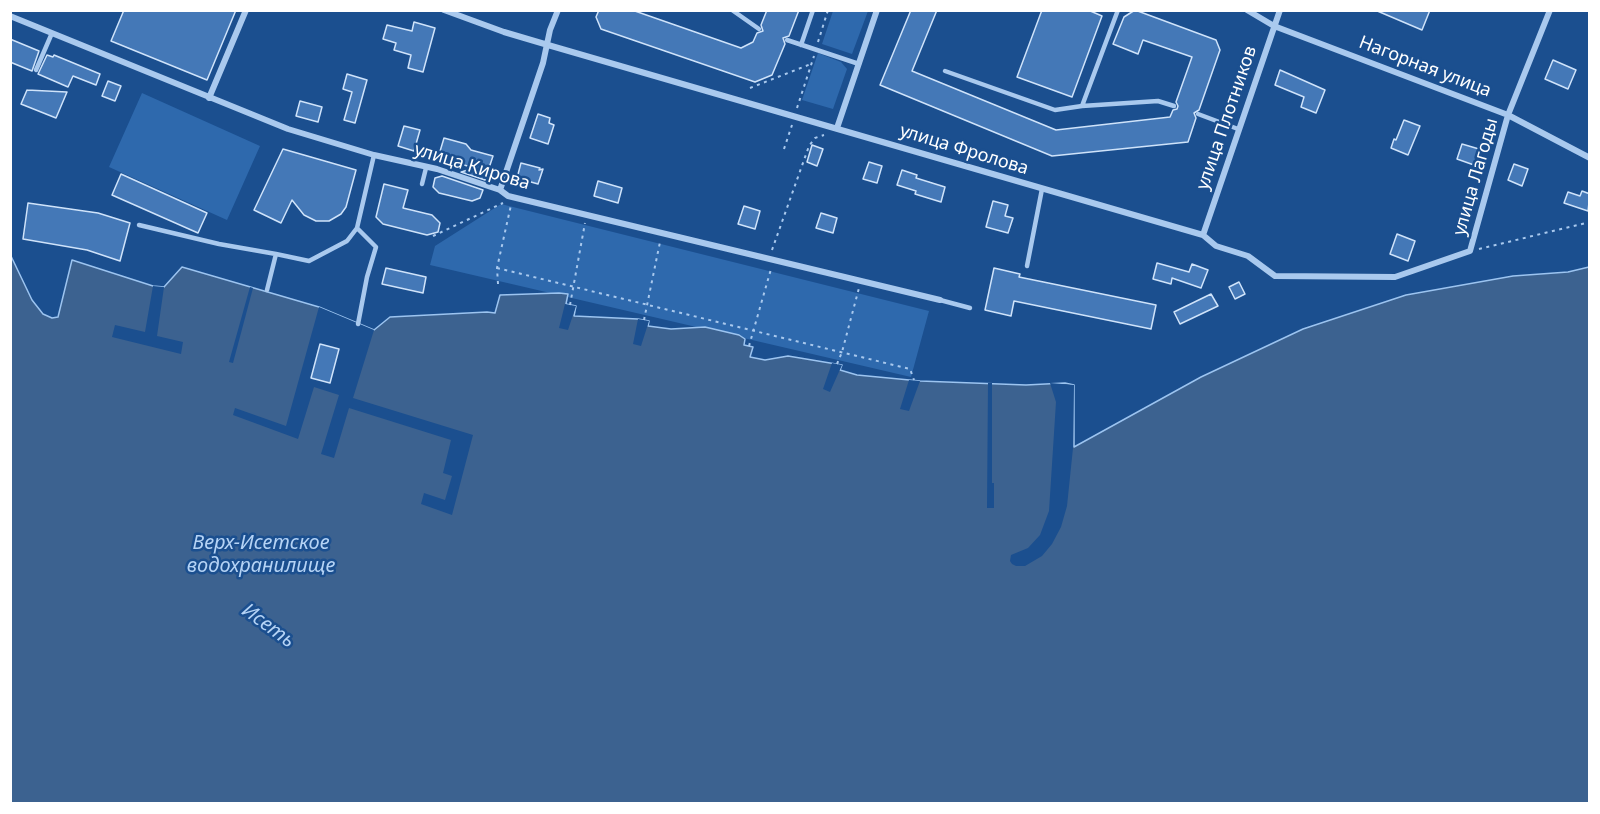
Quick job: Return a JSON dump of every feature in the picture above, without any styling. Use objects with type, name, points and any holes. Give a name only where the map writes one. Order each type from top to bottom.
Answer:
[{"type":"street","points":[[209,98],[246,10]]},
{"type":"street","name":"улица Фролова","points":[[444,10],[504,32],[1203,235],[1216,246],[1248,256],[1275,276],[1395,277],[1470,251]]},
{"type":"street","points":[[500,190],[558,10]]},
{"type":"street","points":[[837,128],[877,10]]},
{"type":"street","name":"Нагорная улица","points":[[1247,10],[1274,26],[1508,115],[1590,158]]},
{"type":"street","name":"улица Плотников","points":[[1203,235],[1280,10]]},
{"type":"street","name":"улица Лагоды","points":[[1470,251],[1508,115],[1550,10]]},
{"type":"street","name":"улица Кирова","points":[[10,16],[288,129],[437,170],[500,190],[508,196],[940,300]]},
{"type":"lane","points":[[732,10],[759,29]]},
{"type":"lane","points":[[801,45],[813,10]]},
{"type":"lane","points":[[1082,106],[1118,10]]},
{"type":"lane","points":[[36,69],[52,33]]},
{"type":"lane","points":[[787,40],[859,64]]},
{"type":"lane","points":[[945,71],[1055,110],[1158,101],[1174,106]]},
{"type":"lane","points":[[1198,114],[1238,129]]},
{"type":"lane","points":[[139,225],[219,244],[309,261],[347,241],[357,228],[374,154]]},
{"type":"lane","points":[[422,184],[426,168]]},
{"type":"lane","points":[[1027,266],[1042,189]]},
{"type":"lane","points":[[357,228],[376,247],[367,277],[358,324]]},
{"type":"lane","points":[[267,290],[276,254]]},
{"type":"lane","points":[[940,300],[970,308]]},
{"type":"path","points":[[784,149],[828,10]]},
{"type":"path","points":[[750,88],[811,64]]},
{"type":"path","points":[[770,258],[809,146],[815,138],[837,128]]},
{"type":"path","points":[[433,236],[507,201]]},
{"type":"path","points":[[498,284],[497,268],[512,202]]},
{"type":"path","points":[[570,305],[585,220]]},
{"type":"path","points":[[1470,251],[1590,222]]},
{"type":"path","points":[[644,320],[661,239]]},
{"type":"path","points":[[749,346],[771,266]]},
{"type":"path","points":[[497,268],[910,369],[914,380]]},
{"type":"path","points":[[837,364],[859,288]]},
{"type":"shaded area","points":[[833,11],[868,11],[852,54],[822,44]]},
{"type":"shaded area","points":[[818,53],[841,62],[847,69],[833,109],[802,100]]},
{"type":"shaded area","points":[[142,93],[260,146],[227,220],[109,167]]},
{"type":"shaded area","points":[[501,204],[929,311],[911,377],[430,265],[435,246]]},
{"type":"water","name":"Верх-Исетское водохранилище","points":[[10,254],[32,300],[43,314],[52,318],[58,317],[72,260],[153,286],[164,287],[182,267],[319,307],[374,330],[390,317],[495,313],[500,295],[559,293],[568,294],[566,304],[576,306],[574,316],[638,319],[649,321],[648,326],[671,329],[705,327],[739,335],[745,339],[744,345],[753,347],[750,357],[765,360],[788,356],[842,365],[840,370],[857,375],[920,381],[1026,385],[1065,383],[1074,385],[1074,447],[1201,377],[1303,329],[1406,295],[1513,276],[1568,272],[1589,267],[1589,803],[11,803]]},
{"type":"pier","points":[[153,286],[164,287],[157,336],[183,342],[181,354],[112,337],[115,325],[145,332]]},
{"type":"pier","points":[[250,287],[253,288],[233,363],[229,362]]},
{"type":"pier","points":[[565,304],[576,306],[568,330],[559,328]]},
{"type":"pier","points":[[319,307],[374,330],[353,398],[473,435],[452,515],[421,504],[424,493],[445,500],[452,476],[443,473],[451,440],[349,408],[334,458],[321,454],[339,395],[314,387],[298,439],[233,415],[235,408],[286,426]]},
{"type":"pier","points":[[638,319],[649,321],[641,346],[633,344]]},
{"type":"pier","points":[[832,363],[842,365],[830,392],[823,389]]},
{"type":"pier","points":[[909,380],[920,381],[909,411],[900,409]]},
{"type":"pier","points":[[988,383],[992,383],[994,508],[987,508]]},
{"type":"pier","points":[[1050,383],[1074,385],[1073,448],[1067,506],[1061,527],[1042,556],[1025,566],[1016,566],[1010,561],[1011,555],[1028,548],[1040,535],[1049,511],[1056,402]]},
{"type":"building","points":[[124,10],[236,10],[207,80],[111,41]]},
{"type":"building","points":[[599,10],[632,10],[741,48],[753,42],[757,33],[763,31],[761,25],[767,10],[799,10],[789,36],[783,38],[785,44],[772,75],[755,82],[601,29],[596,17]]},
{"type":"building","points":[[911,10],[937,10],[912,71],[1056,130],[1170,117],[1173,110],[1177,109],[1176,102],[1192,57],[1143,40],[1138,54],[1113,44],[1124,17],[1135,10],[1216,40],[1220,50],[1199,110],[1194,113],[1196,118],[1188,142],[1052,156],[880,85]]},
{"type":"building","points":[[1042,10],[1088,10],[1102,16],[1072,97],[1017,77]]},
{"type":"building","points":[[1375,10],[1430,10],[1422,30]]},
{"type":"building","points":[[414,22],[435,28],[423,72],[408,68],[411,55],[394,50],[396,43],[383,39],[387,25],[412,31]]},
{"type":"building","points":[[10,39],[39,51],[32,71],[10,62]]},
{"type":"building","points":[[47,55],[53,57],[54,55],[100,74],[96,85],[73,76],[68,87],[38,74]]},
{"type":"building","points":[[1553,60],[1576,70],[1568,89],[1545,79]]},
{"type":"building","points":[[1280,70],[1325,90],[1316,113],[1301,107],[1304,97],[1275,85]]},
{"type":"building","points":[[347,74],[367,80],[355,123],[344,120],[352,92],[343,89]]},
{"type":"building","points":[[108,81],[121,86],[115,101],[102,96]]},
{"type":"building","points":[[27,90],[67,92],[56,118],[21,104]]},
{"type":"building","points":[[300,101],[322,107],[318,122],[296,116]]},
{"type":"building","points":[[538,114],[550,118],[549,123],[554,125],[548,144],[530,138]]},
{"type":"building","points":[[1404,120],[1420,126],[1408,155],[1391,148]]},
{"type":"building","points":[[404,126],[420,130],[414,151],[398,146]]},
{"type":"building","points":[[444,138],[466,144],[471,150],[493,156],[485,180],[461,172],[475,168],[438,158]]},
{"type":"building","points":[[1462,144],[1479,149],[1474,165],[1457,159]]},
{"type":"building","points":[[812,145],[823,149],[817,166],[807,162]]},
{"type":"building","points":[[283,149],[356,170],[346,207],[341,214],[329,221],[316,221],[304,215],[292,200],[281,223],[254,210]]},
{"type":"building","points":[[869,162],[882,166],[877,183],[863,179]]},
{"type":"building","points":[[521,163],[540,168],[539,170],[543,169],[538,184],[517,178]]},
{"type":"building","points":[[1514,164],[1528,169],[1522,186],[1508,180]]},
{"type":"building","points":[[902,170],[917,175],[916,178],[945,187],[941,202],[915,194],[916,191],[897,185]]},
{"type":"building","points":[[121,174],[207,213],[198,233],[112,195]]},
{"type":"building","points":[[442,176],[483,190],[480,198],[472,201],[439,193],[433,187],[435,178]]},
{"type":"building","points":[[598,181],[622,188],[618,203],[594,196]]},
{"type":"building","points":[[384,184],[408,190],[403,208],[432,215],[440,223],[438,232],[427,235],[383,224],[376,217]]},
{"type":"building","points":[[1582,191],[1590,194],[1588,211],[1564,203],[1568,192],[1580,196]]},
{"type":"building","points":[[993,201],[1008,205],[1005,216],[1013,218],[1008,233],[986,227]]},
{"type":"building","points":[[28,203],[98,213],[130,223],[120,261],[87,250],[23,239]]},
{"type":"building","points":[[744,206],[760,211],[755,229],[738,224]]},
{"type":"building","points":[[821,213],[837,218],[833,233],[816,228]]},
{"type":"building","points":[[1397,234],[1415,241],[1408,261],[1390,254]]},
{"type":"building","points":[[1157,263],[1189,272],[1192,264],[1208,270],[1201,288],[1172,278],[1171,284],[1153,279]]},
{"type":"building","points":[[386,268],[426,277],[423,293],[382,284]]},
{"type":"building","points":[[994,268],[1020,274],[1019,277],[1156,305],[1151,329],[1014,301],[1011,316],[985,310]]},
{"type":"building","points":[[1239,282],[1245,294],[1235,299],[1229,287]]},
{"type":"building","points":[[1211,294],[1218,306],[1180,324],[1174,312]]},
{"type":"building","points":[[320,344],[339,349],[330,383],[311,378]]},
{"type":"water label","name":"Исеть","points":[[268,626]]}]
